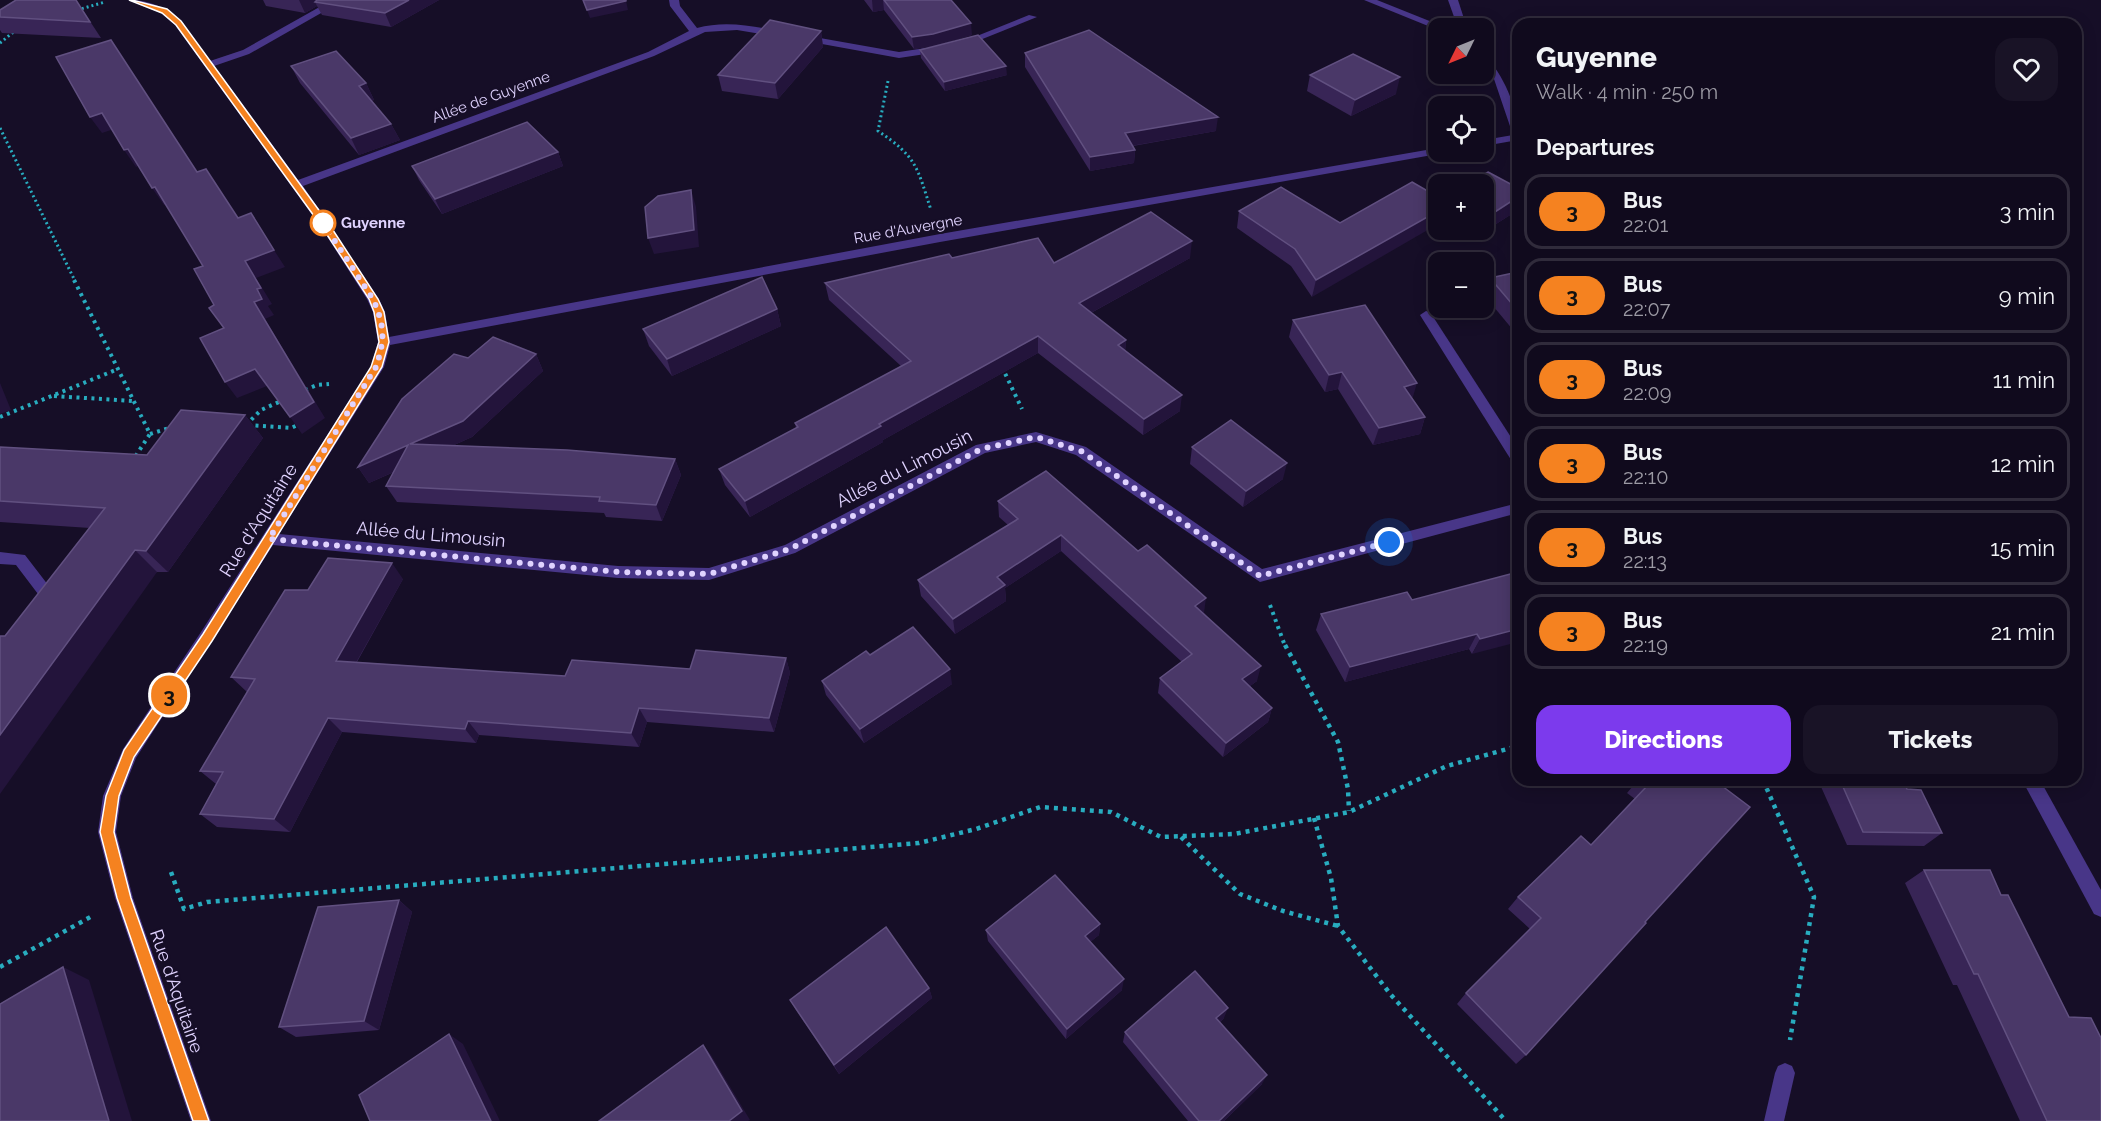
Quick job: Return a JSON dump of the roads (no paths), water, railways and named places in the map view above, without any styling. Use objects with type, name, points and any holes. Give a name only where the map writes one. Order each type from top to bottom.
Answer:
[{"type":"street","name":"Rue d'Aquitaine","points":[[133,0],[164,11],[178,23],[210,64],[373,299],[379,312],[384,342],[376,367],[207,637],[129,754],[112,796],[107,832],[124,898],[201,1121]]},
{"type":"street","points":[[210,64],[246,52],[339,0]]},
{"type":"street","points":[[674,0],[675,6],[695,32]]},
{"type":"street","points":[[1369,0],[1428,22]]},
{"type":"street","points":[[1454,0],[1460,18]]},
{"type":"street","name":"Allée de Guyenne","points":[[295,185],[651,54],[695,32],[712,28],[747,28],[882,53],[910,55],[975,41],[1032,17]]},
{"type":"street","points":[[1494,73],[1499,80],[1512,118]]},
{"type":"street","points":[[1494,141],[1512,137]]},
{"type":"street","name":"Rue d'Auvergne","points":[[384,342],[940,238],[1428,153]]},
{"type":"street","points":[[1426,315],[1512,450]]},
{"type":"street","name":"Allée du Limousin","points":[[269,539],[618,572],[709,574],[790,549],[981,449],[1036,437],[1081,451],[1260,576],[1512,510]]},
{"type":"street","points":[[0,558],[21,559],[47,594],[33,612]]},
{"type":"street","points":[[2034,786],[2101,908]]},
{"type":"street","points":[[1774,1121],[1785,1073]]},
{"type":"place","name":"Guyenne","points":[[323,223]]}]
